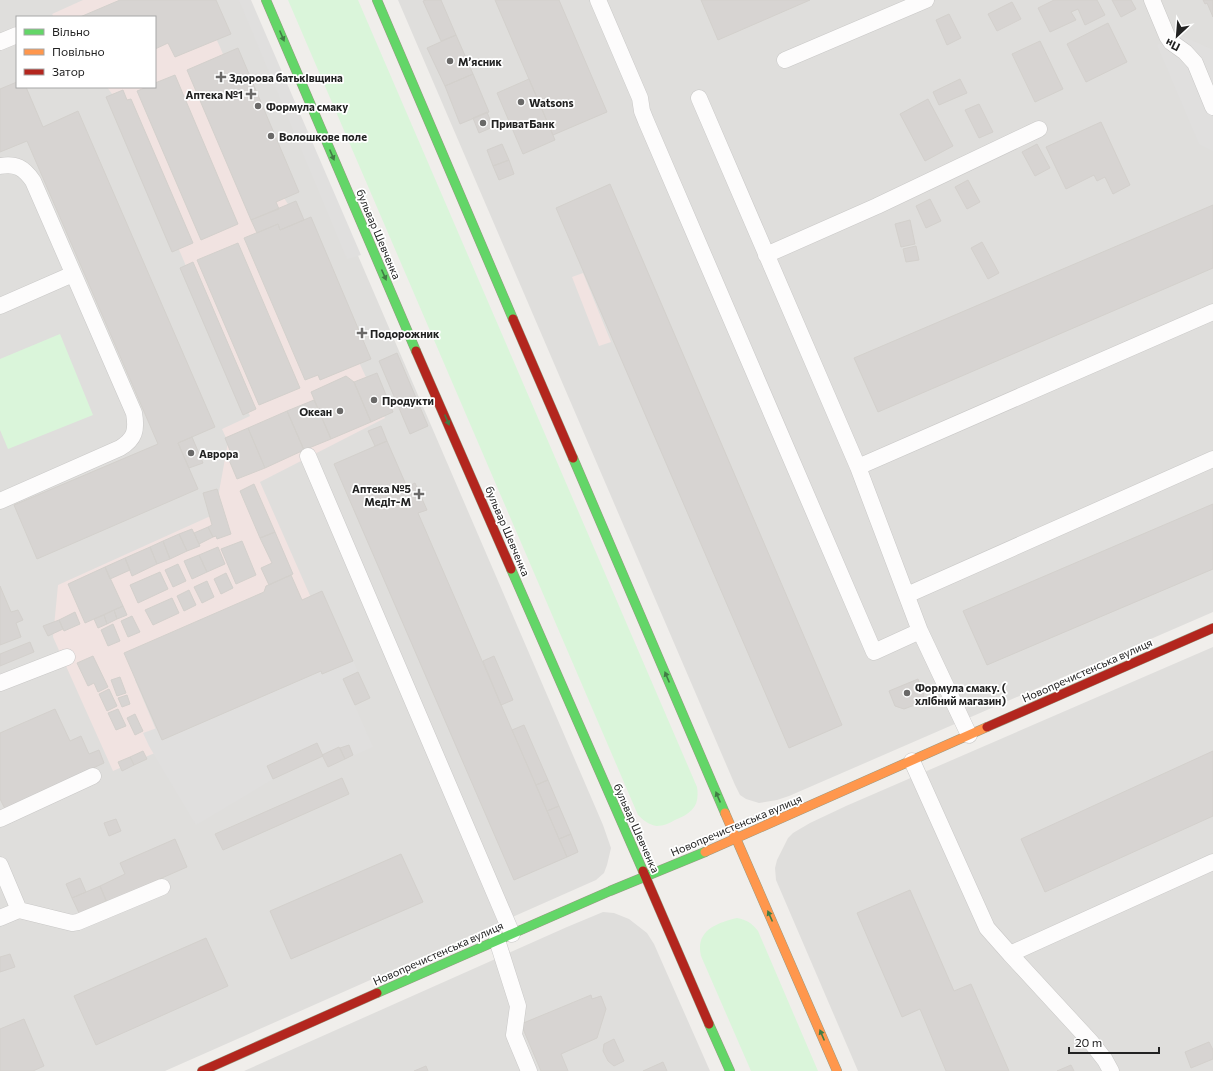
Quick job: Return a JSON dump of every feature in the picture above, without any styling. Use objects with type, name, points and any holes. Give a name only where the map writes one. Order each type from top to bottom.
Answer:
[{"type":"main road","name":"бульвар Шевченка","points":[[266,0],[378,263],[730,1071]]},
{"type":"main road","points":[[377,0],[736,839],[837,1071]]},
{"type":"main road","name":"Новопречистенська вулиця","points":[[202,1071],[497,940],[736,839],[1213,628]]},
{"type":"lane","points":[[598,0],[640,98],[642,111],[646,121],[874,652],[920,631]]},
{"type":"lane","points":[[785,60],[926,0]]},
{"type":"lane","points":[[1152,0],[1167,36],[1171,42],[1185,52],[1194,63],[1213,107]]},
{"type":"lane","points":[[0,42],[16,35]]},
{"type":"lane","points":[[699,98],[858,467],[920,631],[969,735]]},
{"type":"lane","points":[[766,254],[877,206],[1039,129]]},
{"type":"lane","points":[[0,166],[8,164],[18,166],[27,172],[33,181],[134,413],[136,424],[134,434],[129,443],[0,501]]},
{"type":"lane","points":[[0,306],[74,274]]},
{"type":"lane","points":[[858,467],[1213,312]]},
{"type":"lane","points":[[308,456],[512,934]]},
{"type":"lane","points":[[907,594],[1213,459]]},
{"type":"lane","points":[[0,684],[67,657]]},
{"type":"lane","points":[[912,760],[983,922],[1090,1042],[1105,1060],[1111,1071]]},
{"type":"lane","points":[[0,819],[93,776]]},
{"type":"lane","points":[[1010,954],[1213,862]]},
{"type":"lane","points":[[0,865],[19,910]]},
{"type":"lane","points":[[0,918],[19,910],[72,924],[162,887]]},
{"type":"lane","points":[[497,940],[518,1006],[514,1035],[529,1071]]},
{"type":"shaded area","points":[[0,0],[248,0],[603,825],[611,848],[604,873],[596,880],[165,1071],[0,1071]]},
{"type":"shaded area","points":[[83,0],[198,0],[220,47],[282,195],[297,218],[358,360],[385,418],[260,482],[312,600],[135,680],[164,749],[113,771],[53,637],[58,585],[215,514],[228,442],[222,429],[250,416],[119,109],[108,88],[156,88],[156,16],[53,16],[52,14]]},
{"type":"shaded area","points":[[239,0],[251,0],[361,255],[347,259]]},
{"type":"shaded area","points":[[398,0],[1213,0],[1213,612],[789,796],[759,803],[746,799],[740,795]]},
{"type":"shaded area","points":[[1180,35],[1213,50],[1213,151],[1199,144],[1157,45]]},
{"type":"shaded area","points":[[583,273],[611,342],[599,346],[572,277]]},
{"type":"shaded area","points":[[1213,647],[1213,1071],[858,1071],[776,880],[775,868],[777,860],[788,838],[793,833],[810,823],[846,806]]},
{"type":"shaded area","points":[[353,661],[358,672],[343,679],[373,747],[328,767],[323,756],[273,779],[196,825],[149,746],[143,733],[157,728],[163,740],[321,671],[323,674]]},
{"type":"shaded area","points":[[603,912],[614,913],[629,919],[647,933],[654,944],[710,1071],[244,1071],[567,927]]},
{"type":"green space","points":[[288,0],[358,0],[697,787],[698,794],[696,804],[694,808],[686,815],[671,822],[657,826],[651,825],[638,815]]},
{"type":"green space","points":[[60,334],[93,415],[8,449],[0,430],[0,359]]},
{"type":"green space","points":[[737,918],[749,922],[758,931],[818,1071],[751,1071],[701,956],[700,947],[704,934],[709,930],[722,923]]},
{"type":"building","points":[[120,0],[216,0],[231,34],[175,57],[168,43],[156,49],[156,16],[82,16]]},
{"type":"building","points":[[441,0],[456,35],[441,41],[423,1]]},
{"type":"building","points":[[495,0],[559,0],[607,112],[553,135]]},
{"type":"building","points":[[701,0],[810,0],[718,40]]},
{"type":"building","points":[[1054,0],[1097,0],[1105,15],[1085,25],[1078,9],[1071,12],[1076,20],[1050,32],[1038,8]]},
{"type":"building","points":[[1112,0],[1131,0],[1136,9],[1121,17]]},
{"type":"building","points":[[1203,0],[1213,0],[1213,17],[1207,3],[1205,4]]},
{"type":"building","points":[[1012,2],[1021,19],[997,31],[988,14]]},
{"type":"building","points":[[949,14],[961,38],[947,45],[936,20]]},
{"type":"building","points":[[1108,23],[1127,62],[1086,82],[1067,44]]},
{"type":"building","name":"Мʼясник","points":[[456,35],[473,74],[445,86],[427,48]]},
{"type":"building","points":[[1040,41],[1063,89],[1035,102],[1012,54]]},
{"type":"building","points":[[238,48],[299,192],[276,202],[279,209],[251,220],[187,70]]},
{"type":"building","points":[[473,74],[489,112],[460,124],[445,86]]},
{"type":"building","points":[[175,75],[238,224],[201,240],[137,91],[144,88],[156,88],[156,83]]},
{"type":"building","points":[[529,79],[555,140],[523,154],[497,93]]},
{"type":"building","points":[[960,79],[967,93],[939,105],[933,92]]},
{"type":"building","points":[[16,82],[16,88],[26,88],[43,127],[78,111],[215,427],[178,443],[198,489],[37,559],[14,505],[158,444],[27,141],[0,152],[0,89]]},
{"type":"building","points":[[123,90],[127,100],[131,99],[193,243],[172,252],[106,97]]},
{"type":"building","points":[[928,99],[953,146],[925,161],[900,114]]},
{"type":"building","points":[[979,104],[993,132],[979,138],[965,110]]},
{"type":"building","name":"ПриватБанк","points":[[487,112],[493,127],[479,133],[473,118]]},
{"type":"building","points":[[1101,122],[1130,185],[1113,194],[1105,177],[1097,181],[1094,175],[1066,189],[1046,147]]},
{"type":"building","points":[[502,144],[509,160],[493,166],[487,150]]},
{"type":"building","points":[[1037,144],[1050,168],[1035,176],[1022,152]]},
{"type":"building","points":[[509,160],[514,174],[499,180],[493,166]]},
{"type":"building","points":[[968,180],[980,202],[967,209],[955,187]]},
{"type":"building","points":[[610,184],[842,725],[789,748],[556,208]]},
{"type":"building","points":[[930,199],[941,221],[926,228],[916,206]]},
{"type":"building","points":[[296,201],[304,220],[280,230],[278,224],[257,233],[251,220]]},
{"type":"building","points":[[1213,205],[1213,268],[878,412],[854,358]]},
{"type":"building","points":[[311,217],[371,359],[320,380],[318,375],[305,380],[244,238],[278,224],[280,230]]},
{"type":"building","points":[[910,220],[915,244],[901,247],[895,224]]},
{"type":"building","points":[[982,242],[999,273],[988,279],[971,248]]},
{"type":"building","points":[[238,243],[300,388],[259,405],[197,260]]},
{"type":"building","points":[[916,246],[919,260],[906,262],[903,249]]},
{"type":"building","points":[[193,262],[256,409],[243,415],[180,268]]},
{"type":"building","points":[[397,353],[428,426],[410,434],[379,361]]},
{"type":"building","points":[[377,373],[393,412],[371,422],[354,382]]},
{"type":"building","points":[[346,376],[354,382],[371,422],[331,439],[311,392]]},
{"type":"building","points":[[314,400],[331,439],[304,450],[287,411]]},
{"type":"building","points":[[287,411],[304,450],[265,468],[248,428]]},
{"type":"building","points":[[381,426],[387,441],[375,446],[368,431]]},
{"type":"building","points":[[248,428],[265,468],[237,479],[229,460],[233,458],[225,438]]},
{"type":"building","name":"Аврора","points":[[192,437],[203,463],[189,468],[178,443]]},
{"type":"building","points":[[387,441],[407,487],[415,483],[427,510],[418,513],[567,857],[514,880],[334,464]]},
{"type":"building","points":[[254,484],[275,532],[260,538],[240,491]]},
{"type":"building","points":[[217,489],[231,534],[217,539],[216,536],[213,537],[208,527],[212,525],[203,493]]},
{"type":"building","points":[[1213,504],[1213,569],[987,665],[963,611]]},
{"type":"building","points":[[208,527],[213,537],[199,544],[194,533]]},
{"type":"building","points":[[192,529],[200,546],[187,551],[179,534]]},
{"type":"building","points":[[275,532],[293,574],[269,585],[261,568],[272,563],[260,538]]},
{"type":"building","points":[[179,534],[187,551],[170,559],[163,541]]},
{"type":"building","points":[[163,541],[170,559],[157,564],[150,547]]},
{"type":"building","points":[[242,541],[256,575],[236,584],[221,549]]},
{"type":"building","points":[[150,547],[157,564],[132,576],[125,558]]},
{"type":"building","points":[[218,547],[225,564],[207,572],[199,555]]},
{"type":"building","points":[[199,555],[207,572],[192,579],[184,561]]},
{"type":"building","points":[[125,558],[130,570],[110,579],[105,567]]},
{"type":"building","points":[[178,564],[186,581],[173,587],[165,570]]},
{"type":"building","points":[[105,567],[123,606],[85,623],[68,584]]},
{"type":"building","points":[[160,572],[168,589],[138,603],[130,585]]},
{"type":"building","points":[[226,573],[233,588],[221,594],[214,579]]},
{"type":"building","points":[[291,575],[302,600],[322,591],[353,661],[322,674],[321,671],[162,740],[124,653],[264,592],[266,586]]},
{"type":"building","points":[[207,581],[214,597],[202,603],[194,587]]},
{"type":"building","points":[[0,586],[11,612],[18,610],[23,620],[16,623],[21,637],[0,645]]},
{"type":"building","points":[[189,590],[196,605],[184,611],[177,596]]},
{"type":"building","points":[[172,598],[179,613],[153,625],[145,610]]},
{"type":"building","points":[[123,606],[127,615],[117,619],[114,610]]},
{"type":"building","points":[[114,610],[117,619],[107,624],[104,615]]},
{"type":"building","points":[[75,612],[80,624],[64,631],[59,620]]},
{"type":"building","points":[[104,615],[107,624],[98,628],[94,619]]},
{"type":"building","points":[[132,616],[140,632],[128,637],[121,621]]},
{"type":"building","points":[[59,620],[63,629],[48,636],[43,626]]},
{"type":"building","points":[[113,624],[120,641],[108,646],[101,630]]},
{"type":"building","points":[[30,642],[34,652],[0,666],[0,654]]},
{"type":"building","points":[[93,656],[108,687],[98,692],[94,683],[88,686],[77,663]]},
{"type":"building","points":[[494,656],[513,700],[501,705],[483,661]]},
{"type":"building","points":[[358,672],[370,698],[355,705],[343,679]]},
{"type":"building","points":[[120,677],[126,693],[117,696],[111,680]]},
{"type":"building","name":"Формула смаку. ( хлібний магазин)","points":[[918,679],[924,695],[920,703],[904,709],[895,706],[889,691]]},
{"type":"building","points":[[109,689],[117,706],[107,711],[99,694]]},
{"type":"building","points":[[127,695],[130,704],[122,707],[118,698]]},
{"type":"building","points":[[55,709],[70,741],[81,736],[89,754],[99,750],[104,763],[5,809],[0,799],[0,733]]},
{"type":"building","points":[[118,709],[126,726],[116,730],[108,713]]},
{"type":"building","points":[[135,714],[143,731],[135,735],[127,718]]},
{"type":"building","points":[[524,725],[548,780],[536,785],[512,730]]},
{"type":"building","points":[[317,743],[323,756],[273,779],[267,766]]},
{"type":"building","points":[[349,745],[353,755],[345,759],[340,748]]},
{"type":"building","points":[[339,747],[345,759],[328,767],[322,755]]},
{"type":"building","points":[[143,751],[147,759],[134,765],[130,757]]},
{"type":"building","points":[[1213,751],[1213,816],[1045,892],[1021,839]]},
{"type":"building","points":[[130,757],[134,765],[122,771],[118,762]]},
{"type":"building","points":[[342,778],[349,794],[223,850],[215,834]]},
{"type":"building","points":[[548,780],[559,806],[547,811],[536,785]]},
{"type":"building","points":[[559,806],[571,834],[559,839],[547,811]]},
{"type":"building","points":[[116,819],[121,831],[109,836],[104,823]]},
{"type":"building","points":[[571,834],[578,852],[567,857],[559,839]]},
{"type":"building","points":[[175,839],[187,867],[107,902],[100,886],[125,874],[120,863]]},
{"type":"building","points":[[401,854],[423,902],[291,959],[270,911]]},
{"type":"building","points":[[80,878],[86,892],[72,898],[66,884]]},
{"type":"building","points":[[100,886],[106,901],[79,913],[72,898]]},
{"type":"building","points":[[910,890],[954,991],[971,984],[1009,1071],[946,1071],[920,1009],[902,1017],[857,913]]},
{"type":"building","points":[[206,938],[228,986],[96,1045],[74,996]]},
{"type":"building","points":[[10,954],[15,967],[0,972],[0,957]]},
{"type":"building","points":[[591,995],[592,999],[601,996],[606,1009],[597,1038],[561,1054],[568,1071],[541,1071],[521,1024]]},
{"type":"building","points":[[24,1019],[44,1066],[33,1071],[0,1071],[0,1029]]},
{"type":"building","points":[[614,1039],[624,1061],[614,1066],[608,1061],[603,1051],[604,1044]]},
{"type":"building","points":[[1209,1042],[1213,1050],[1213,1059],[1191,1068],[1185,1052]]},
{"type":"building","points":[[663,1062],[667,1071],[643,1071]]},
{"type":"building","points":[[1071,1065],[1074,1071],[1057,1071]]},
{"type":"building","points":[[426,1066],[428,1071],[414,1071]]},
{"type":"traffic: fast","points":[[266,0],[416,351]]},
{"type":"traffic: fast","points":[[377,0],[513,319]]},
{"type":"traffic: fast","points":[[573,458],[725,813]]},
{"type":"traffic: fast","points":[[511,569],[643,871]]},
{"type":"traffic: fast","points":[[377,993],[610,891],[705,852]]},
{"type":"traffic: fast","points":[[709,1024],[730,1071]]},
{"type":"traffic: slow","points":[[705,852],[987,727]]},
{"type":"traffic: slow","points":[[725,813],[837,1071]]},
{"type":"traffic: jam","points":[[513,319],[573,458]]},
{"type":"traffic: jam","points":[[416,351],[511,569]]},
{"type":"traffic: jam","points":[[987,727],[1213,628]]},
{"type":"traffic: jam","points":[[643,871],[709,1024]]},
{"type":"traffic: jam","points":[[202,1071],[377,993]]},
{"type":"place","name":"Мʼясник","points":[[450,61]]},
{"type":"place","name":"Здорова батьківщина","points":[[221,77]]},
{"type":"place","name":"Аптека №1","points":[[251,94]]},
{"type":"place","name":"Watsons","points":[[521,102]]},
{"type":"place","name":"Формула смаку","points":[[258,106]]},
{"type":"place","name":"ПриватБанк","points":[[483,123]]},
{"type":"place","name":"Волошкове поле","points":[[271,136]]},
{"type":"place","name":"Подорожник","points":[[362,333]]},
{"type":"place","name":"Продукти","points":[[374,400]]},
{"type":"place","name":"Океан","points":[[340,411]]},
{"type":"place","name":"Аврора","points":[[191,453]]},
{"type":"place","name":"Аптека №5 Медіт-М","points":[[419,494]]},
{"type":"place","name":"Формула смаку. ( хлібний магазин)","points":[[907,693]]}]
